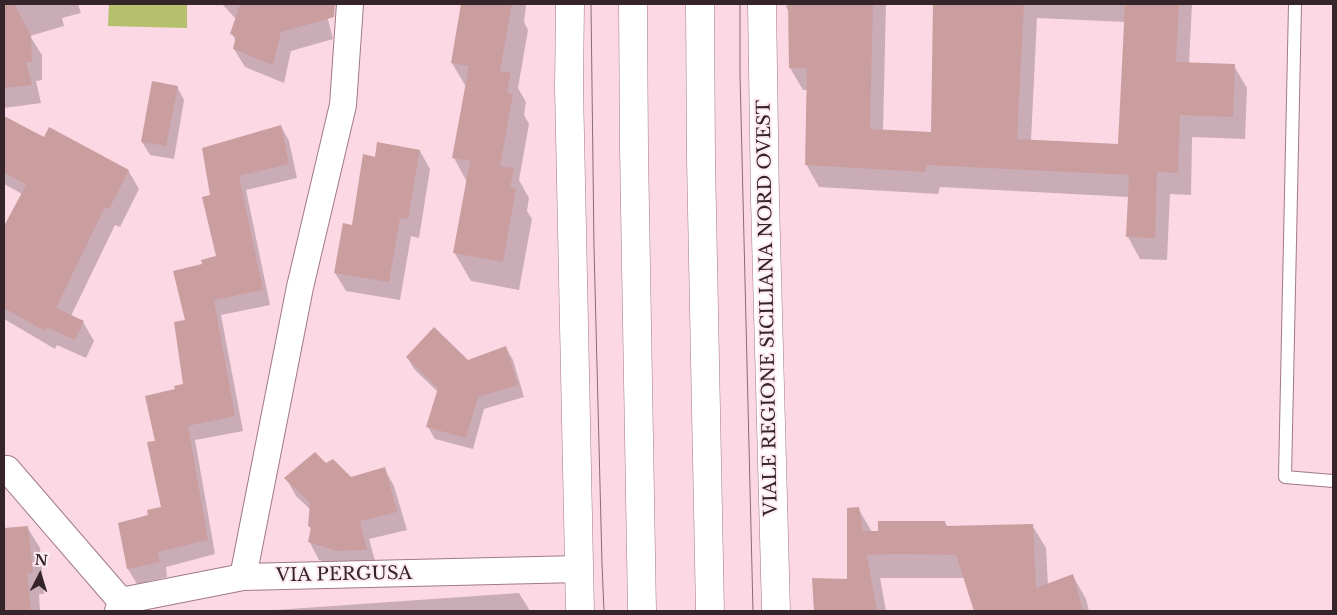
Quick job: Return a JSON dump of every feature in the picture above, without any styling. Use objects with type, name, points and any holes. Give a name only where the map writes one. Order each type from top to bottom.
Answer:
[{"type":"street","points":[[243,577],[300,287],[343,105],[350,4]]},
{"type":"street","points":[[570,4],[569,87],[580,611]]},
{"type":"street","points":[[633,4],[642,611]]},
{"type":"street","points":[[700,4],[701,170],[710,611]]},
{"type":"street","name":"VIALE REGIONE SICILIANA NORD OVEST","points":[[762,4],[765,200],[776,611]]},
{"type":"street","points":[[4,469],[8,469],[120,606]]},
{"type":"street","name":"VIA PERGUSA","points":[[120,606],[243,577],[579,569]]},
{"type":"lane","points":[[1295,4],[1285,477],[1333,481]]},
{"type":"green space","points":[[109,4],[187,4],[187,28],[108,26]]},
{"type":"building","points":[[4,4],[14,4],[31,35],[32,62],[26,62],[32,85],[4,88]]},
{"type":"building","points":[[240,4],[335,4],[334,17],[281,32],[273,65],[233,49],[236,36],[230,34]]},
{"type":"building","points":[[461,4],[512,4],[500,71],[511,73],[507,93],[513,94],[500,166],[514,168],[510,188],[516,189],[503,262],[453,253],[470,161],[452,158],[469,66],[451,63]]},
{"type":"building","points":[[788,4],[873,4],[870,129],[931,132],[933,4],[1024,4],[1017,139],[1118,144],[1125,4],[1179,4],[1176,62],[1235,64],[1233,117],[1180,115],[1178,173],[1157,172],[1155,238],[1126,237],[1129,175],[927,165],[925,172],[805,165],[807,68],[789,68]]},
{"type":"building","points":[[152,81],[178,86],[166,146],[141,142]]},
{"type":"building","points":[[4,116],[44,137],[49,127],[129,170],[109,209],[105,207],[56,308],[84,321],[75,340],[46,327],[45,331],[4,308],[4,226],[26,185],[4,172]]},
{"type":"building","points":[[281,125],[289,164],[239,176],[263,290],[214,300],[235,416],[188,426],[208,540],[158,552],[160,562],[127,569],[118,523],[148,515],[147,510],[161,507],[147,442],[155,441],[145,396],[175,389],[174,386],[183,384],[174,322],[185,320],[173,271],[202,264],[201,260],[216,256],[202,197],[210,195],[202,148]]},
{"type":"building","points":[[377,142],[420,150],[408,219],[400,218],[389,282],[334,273],[343,223],[352,225],[363,154],[375,157]]},
{"type":"building","points":[[434,327],[468,360],[506,346],[518,385],[478,397],[466,438],[426,427],[438,388],[406,357]]},
{"type":"building","points":[[315,452],[326,463],[333,459],[351,477],[385,467],[397,512],[360,521],[367,550],[337,551],[308,542],[311,527],[308,526],[310,503],[284,478]]},
{"type":"building","points":[[859,507],[863,531],[878,531],[878,521],[945,521],[945,526],[1033,524],[1036,588],[1073,574],[1083,611],[974,611],[956,555],[898,554],[867,555],[877,611],[814,611],[812,578],[847,579],[847,508]]},
{"type":"building","points":[[28,526],[33,573],[27,573],[31,611],[4,611],[4,528]]},
{"type":"tram line","points":[[591,4],[594,247],[604,611]]},
{"type":"tram line","points":[[740,4],[753,611]]}]
